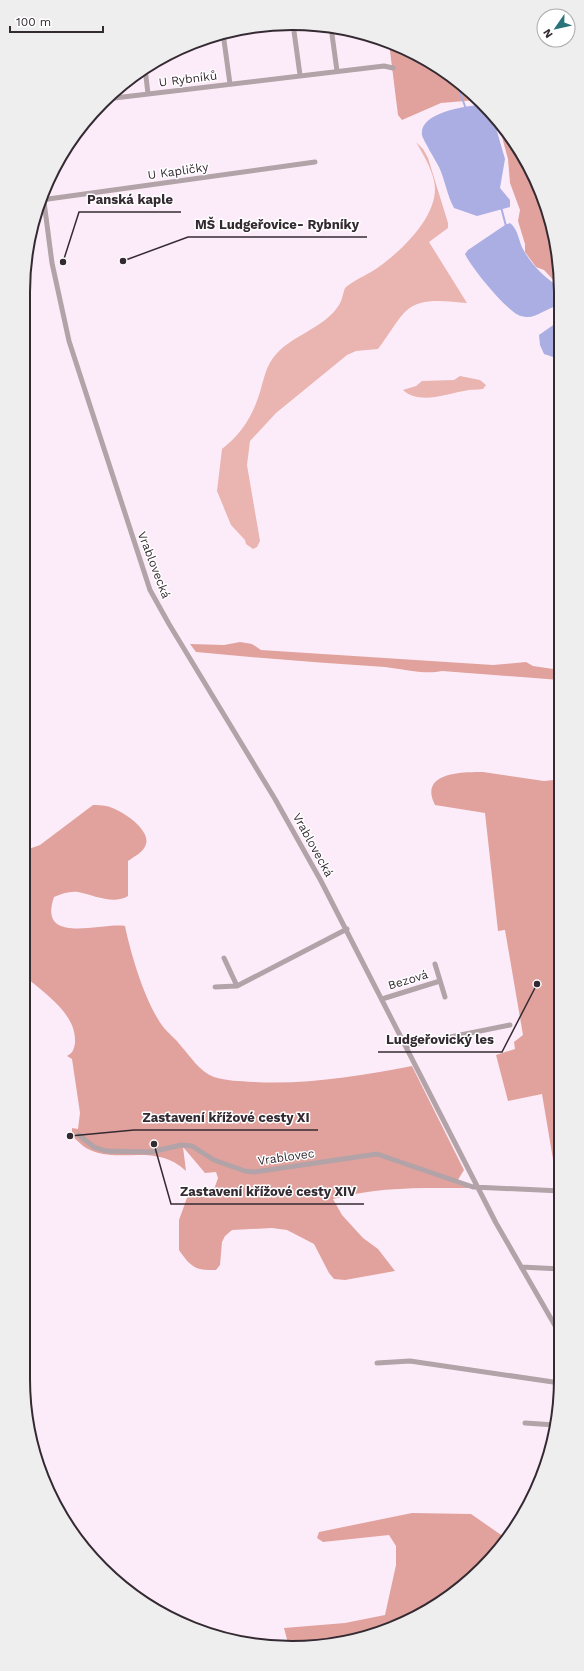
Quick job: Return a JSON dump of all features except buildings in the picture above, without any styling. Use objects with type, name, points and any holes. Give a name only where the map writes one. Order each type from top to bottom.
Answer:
[{"type":"street","points":[[294,30],[300,75]]},
{"type":"street","points":[[332,33],[337,71]]},
{"type":"street","name":"U Rybníků","points":[[224,39],[230,84]]},
{"type":"street","name":"U Rybníků","points":[[116,98],[337,71],[384,66],[393,68]]},
{"type":"street","name":"U Rybníků","points":[[145,75],[148,94]]},
{"type":"street","name":"U Kapličky","points":[[48,197],[315,162]]},
{"type":"street","name":"Vrablovecká","points":[[44,209],[52,263],[69,341],[147,581],[169,624],[278,805],[347,929]]},
{"type":"street","points":[[215,987],[237,986],[347,929],[478,1186],[521,1268],[554,1324]]},
{"type":"street","points":[[224,958],[237,986]]},
{"type":"street","name":"Bezová","points":[[435,964],[445,997]]},
{"type":"street","name":"Bezová","points":[[382,999],[440,981]]},
{"type":"street","points":[[406,1046],[510,1025]]},
{"type":"street","name":"Vrablovec","points":[[79,1135],[94,1147],[106,1151],[151,1152],[181,1145],[192,1146],[214,1160],[245,1171],[254,1172],[377,1154],[473,1187],[478,1186],[554,1191]]},
{"type":"street","points":[[521,1268],[554,1269]]},
{"type":"street","points":[[377,1363],[410,1361],[554,1382]]},
{"type":"street","points":[[525,1423],[550,1425]]},
{"type":"shaded area","points":[[390,49],[408,57],[438,74],[470,100],[441,103],[402,120],[398,115]]},
{"type":"shaded area","points":[[501,135],[510,146],[527,176],[540,208],[549,241],[553,280],[544,270],[536,267],[525,252],[525,244],[518,221],[520,210],[510,183],[508,159]]},
{"type":"shaded area","points":[[416,142],[423,149],[428,158],[448,223],[448,228],[429,242],[467,303],[435,301],[420,303],[412,306],[399,318],[378,349],[356,351],[347,355],[276,413],[250,441],[247,465],[260,541],[257,547],[253,549],[246,544],[245,540],[231,525],[217,491],[222,449],[239,433],[248,420],[260,393],[268,367],[280,350],[333,313],[340,303],[345,288],[382,265],[393,256],[415,233],[424,221],[431,207],[435,194],[434,181],[429,166]]},
{"type":"shaded area","points":[[460,376],[480,380],[486,385],[483,389],[425,398],[417,397],[403,390],[416,386],[422,381],[454,380]]},
{"type":"shaded area","points":[[240,642],[252,644],[261,650],[493,665],[526,662],[533,666],[554,669],[554,680],[442,671],[421,672],[385,667],[196,652],[190,644],[224,645]]},
{"type":"shaded area","points":[[483,772],[544,781],[554,780],[554,1165],[542,1094],[508,1101],[496,1055],[515,1049],[514,1042],[523,1035],[505,930],[498,931],[485,813],[435,805],[431,794],[433,786],[437,780],[445,776]]},
{"type":"shaded area","points":[[93,805],[103,805],[126,815],[144,832],[146,838],[145,847],[141,852],[128,861],[128,896],[116,900],[78,892],[69,892],[54,897],[51,912],[55,922],[63,927],[88,928],[125,926],[140,979],[157,1018],[164,1028],[196,1063],[204,1071],[214,1077],[228,1080],[273,1083],[313,1081],[412,1066],[464,1170],[456,1183],[473,1188],[420,1188],[385,1190],[333,1199],[342,1215],[363,1238],[378,1249],[395,1271],[345,1280],[334,1279],[329,1273],[314,1244],[287,1230],[272,1228],[232,1230],[225,1236],[222,1242],[220,1265],[216,1270],[203,1270],[198,1268],[190,1264],[179,1250],[179,1220],[188,1195],[211,1198],[218,1178],[216,1172],[205,1173],[183,1147],[186,1171],[174,1162],[161,1157],[149,1155],[111,1155],[98,1153],[86,1148],[72,1136],[72,1128],[78,1129],[80,1113],[72,1059],[67,1056],[71,1054],[74,1049],[74,1033],[71,1023],[65,1014],[30,980],[30,849],[40,845]]},
{"type":"shaded area","points":[[412,1513],[471,1514],[502,1535],[489,1552],[465,1576],[438,1597],[408,1614],[376,1627],[343,1636],[326,1639],[287,1641],[284,1628],[345,1623],[385,1615],[396,1565],[396,1546],[389,1535],[323,1542],[317,1538],[319,1532]]},
{"type":"water","points":[[475,105],[496,128],[505,159],[500,188],[510,200],[510,207],[477,216],[454,208],[439,167],[422,135],[423,127],[427,121],[434,116],[462,107]]},
{"type":"water","points":[[510,223],[513,226],[527,256],[535,266],[553,283],[554,307],[531,317],[521,316],[507,307],[481,278],[465,254],[468,250]]},
{"type":"water","points":[[554,324],[554,357],[544,354],[540,345],[539,335]]},
{"type":"waterway","points":[[459,91],[466,109]]},
{"type":"waterway","points":[[501,207],[506,226]]},
{"type":"place","name":"MŠ Ludgeřovice- Rybníky","points":[[123,261]]},
{"type":"place","name":"Panská kaple","points":[[63,262]]},
{"type":"place","name":"Ludgeřovický les","points":[[537,984]]},
{"type":"place","name":"Zastavení křížové cesty XI","points":[[70,1136]]},
{"type":"place","name":"Zastavení křížové cesty XIV","points":[[154,1144]]}]
